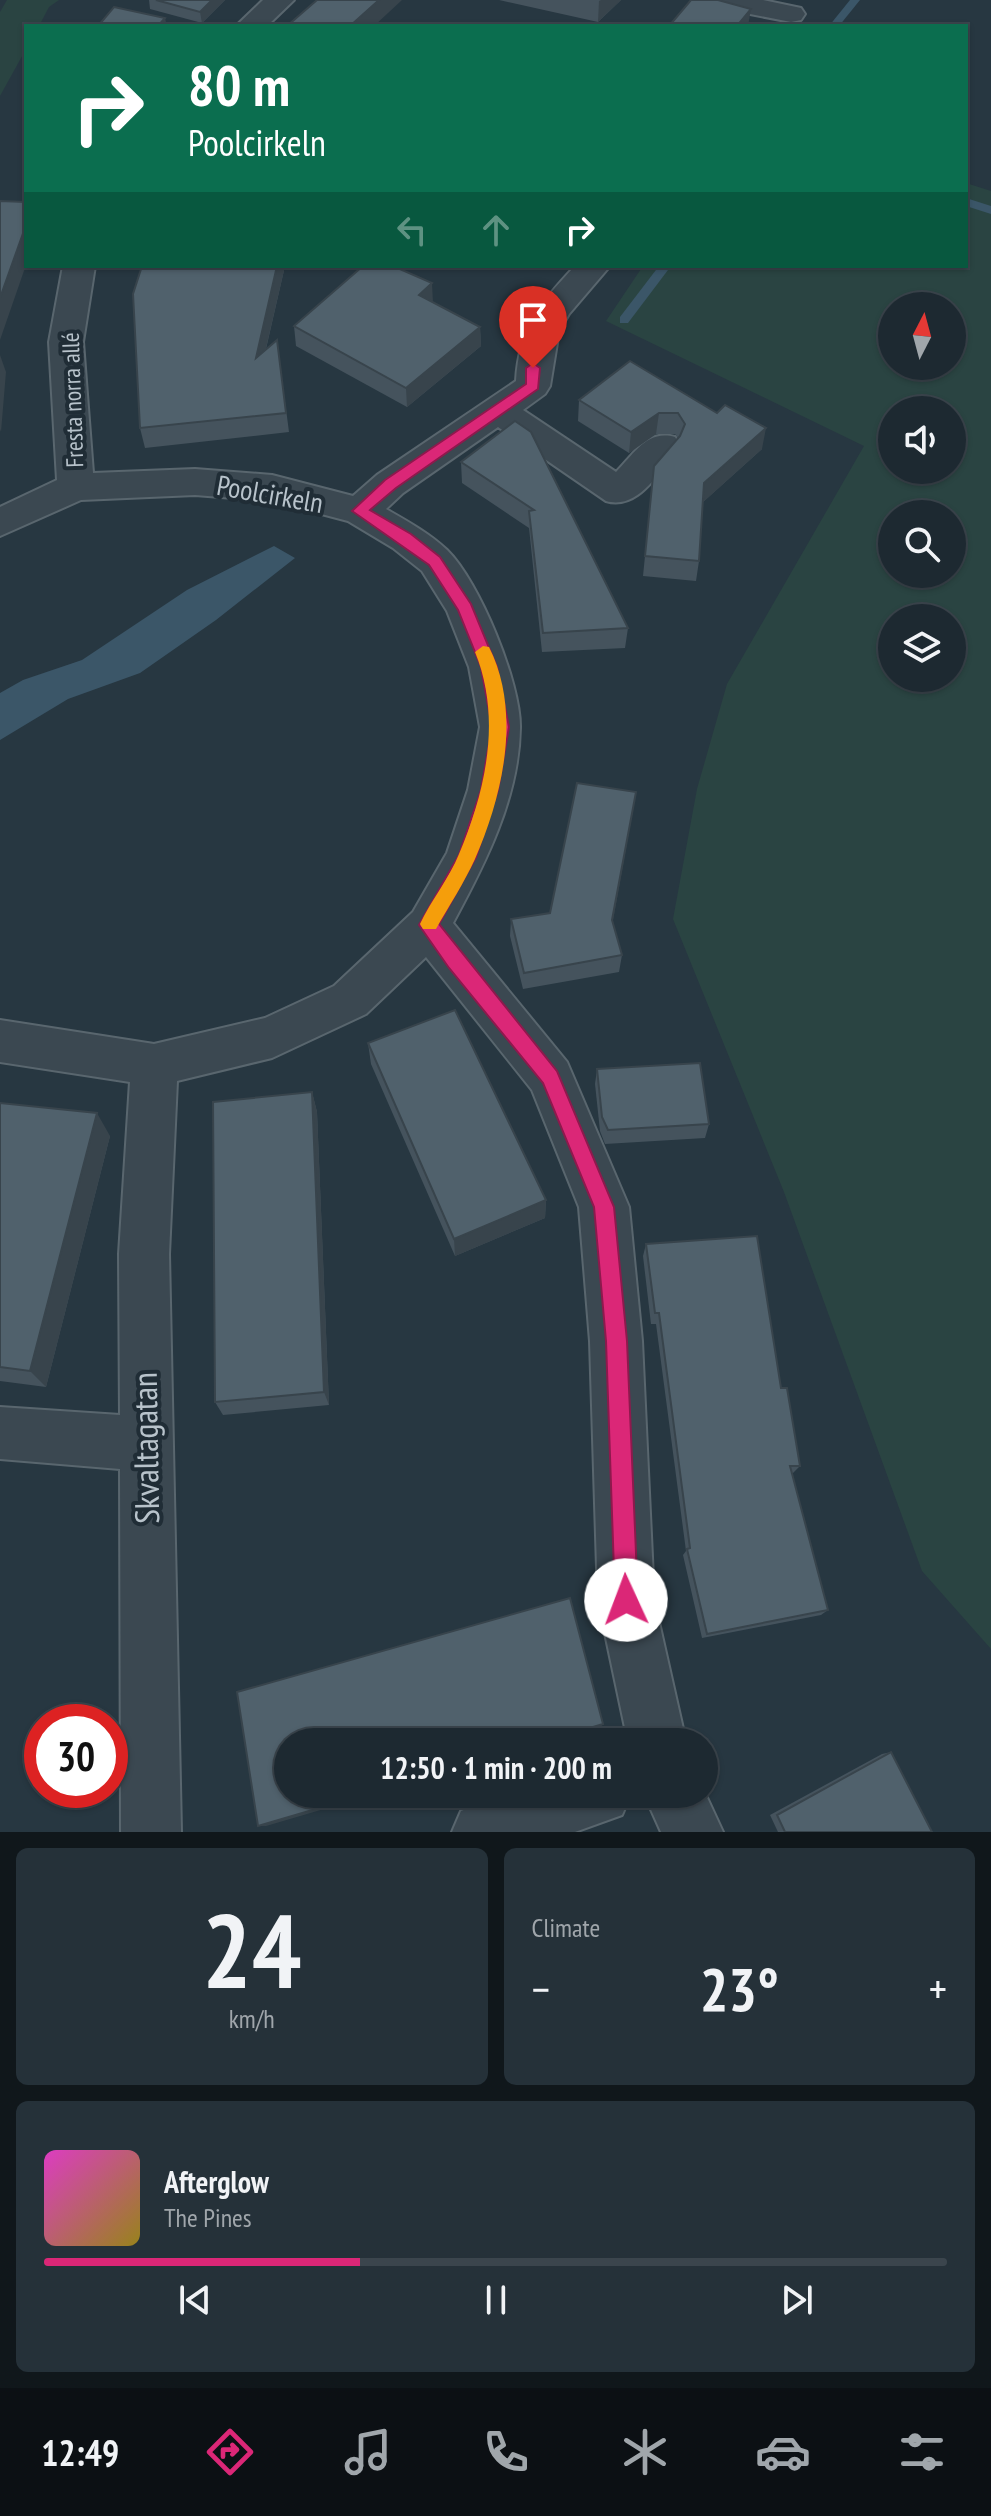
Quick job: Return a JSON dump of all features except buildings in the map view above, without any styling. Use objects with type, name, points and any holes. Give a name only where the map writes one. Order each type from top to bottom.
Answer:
[{"type":"street","points":[[252,24],[280,0]]},
{"type":"street","points":[[719,0],[792,13]]},
{"type":"street","name":"Fresta norra allé","points":[[76,487],[66,342],[79,268]]},
{"type":"street","points":[[360,511],[390,484],[533,386],[533,350],[547,318],[592,268]]},
{"type":"street","points":[[497,410],[619,492],[662,446]]},
{"type":"street","name":"Poolcirkeln","points":[[0,523],[76,487],[195,482],[272,488],[360,511],[406,538],[435,561],[465,608],[489,667],[500,727],[489,790],[467,857],[429,925],[350,1000],[272,1037],[154,1065],[0,1041]]},
{"type":"street","points":[[429,925],[455,962],[550,1077],[604,1207],[616,1341],[626,1600],[654,1728]]},
{"type":"street","name":"Skvaltagatan","points":[[151,1832],[144,1254],[154,1065]]},
{"type":"street","points":[[0,1433],[146,1444]]},
{"type":"street","points":[[482,1832],[557,1808]]},
{"type":"street","points":[[681,1808],[693,1832]]},
{"type":"green space","points":[[7,0],[59,0],[49,7],[40,24],[24,24],[24,53],[0,96],[0,12]]},
{"type":"green space","points":[[968,184],[991,191],[991,1649],[922,1571],[784,1192],[673,919],[697,789],[727,684],[864,446],[606,321],[642,268],[968,268]]},
{"type":"water","points":[[274,546],[295,558],[216,620],[140,673],[68,699],[0,740],[0,693],[23,680],[82,660],[187,590]]},
{"type":"waterway","points":[[836,24],[855,0]]},
{"type":"waterway","points":[[968,203],[991,210]]},
{"type":"waterway","points":[[624,320],[663,268]]},
{"type":"slow traffic","points":[[429,924],[467,857],[489,790],[500,727],[489,667],[483,652]]},
{"type":"route","points":[[533,368],[533,386],[390,484],[360,511],[406,538],[435,561],[465,608],[489,667],[500,727],[489,790],[467,857],[429,925],[455,962],[550,1077],[604,1207],[616,1341],[626,1600]]}]
